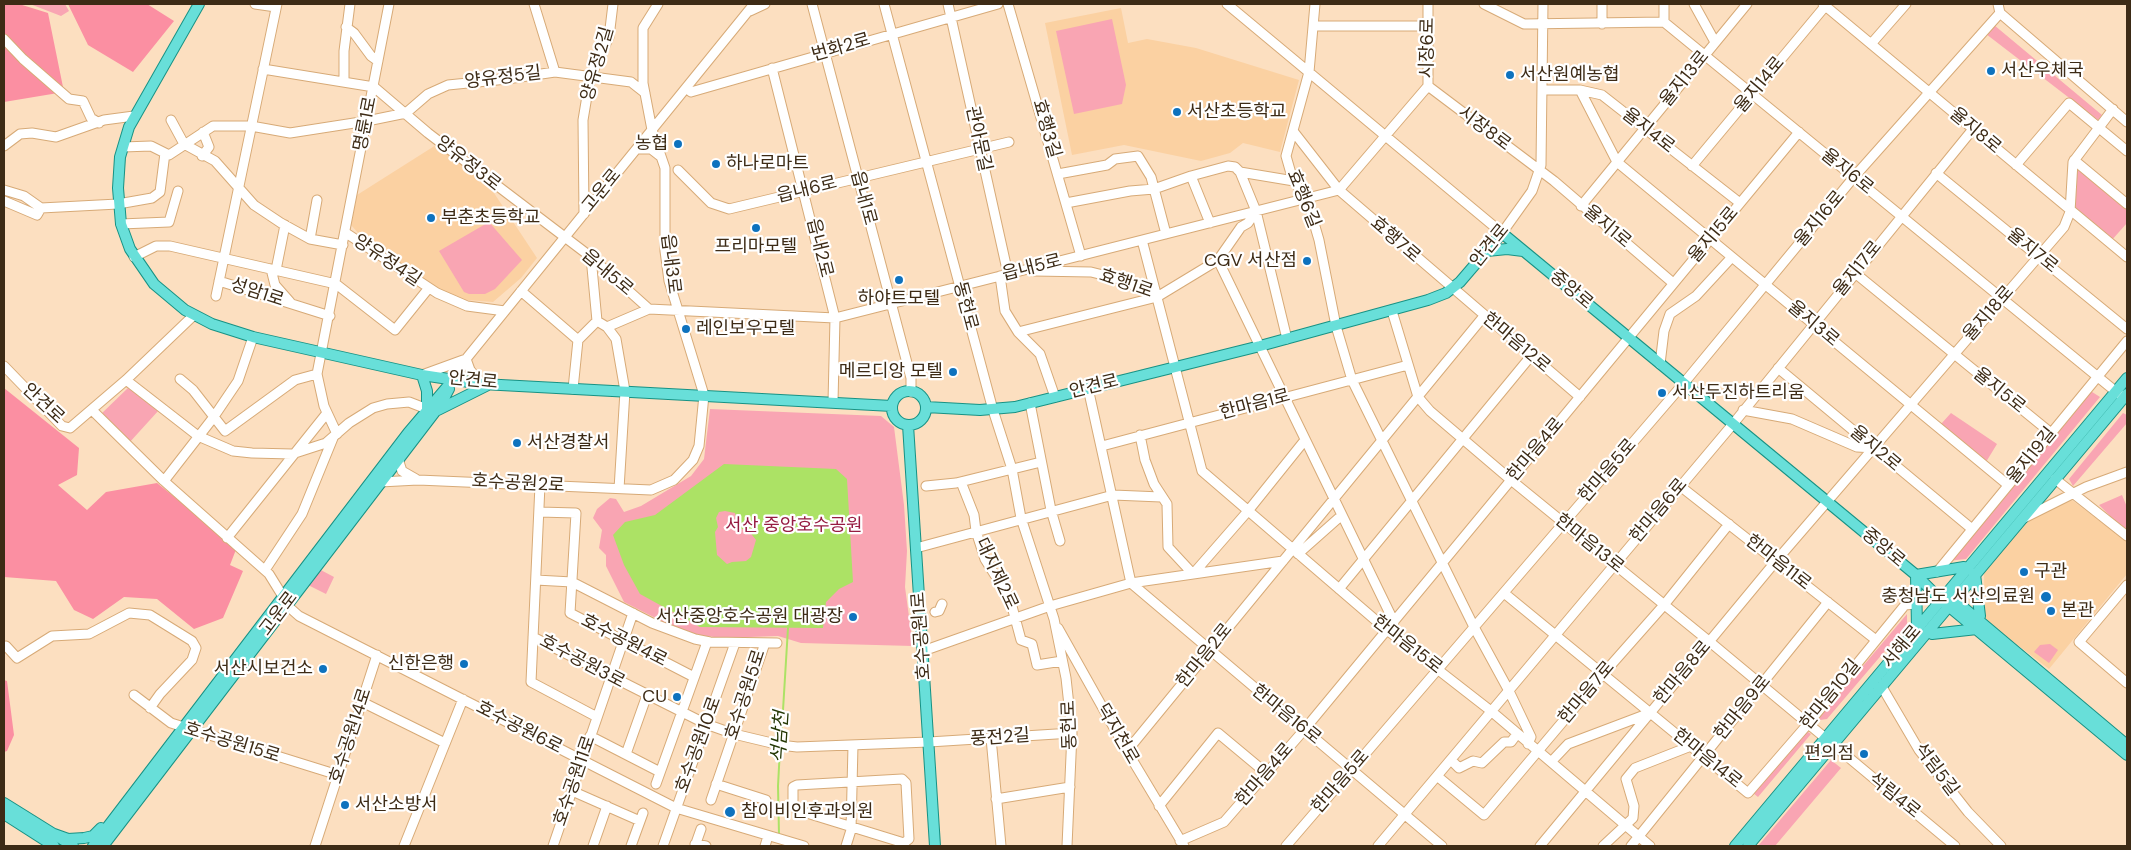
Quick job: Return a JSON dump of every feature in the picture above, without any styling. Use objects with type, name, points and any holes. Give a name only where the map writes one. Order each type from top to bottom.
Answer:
[{"type":"main road","name":"안견로","points":[[199,4],[134,116],[123,147],[119,172],[118,204],[121,224],[134,257],[158,288],[194,315],[220,327],[253,337],[323,354],[453,380],[486,384],[892,406]]},
{"type":"main road","name":"안견로","points":[[926,407],[993,410],[1030,403],[1392,311],[1434,298],[1452,289],[1502,233]]},
{"type":"main road","name":"중앙로","points":[[1502,233],[1916,575],[2127,744]]},
{"type":"main road","points":[[1487,251],[1491,252],[1507,248],[1524,251]]},
{"type":"main road","points":[[422,375],[431,410],[486,384]]},
{"type":"main road","name":"서해로","points":[[1971,572],[2022,519],[2124,396],[2127,378]]},
{"type":"main road","name":"고운로","points":[[93,846],[115,824],[431,410],[446,395],[453,380]]},
{"type":"main road","points":[[911,392],[921,397],[926,407],[921,420],[908,425],[896,419],[892,406],[899,395],[911,392]]},
{"type":"main road","name":"서해로","points":[[1735,846],[1829,742],[1882,687],[1928,631],[1948,600],[1971,572],[2124,396]]},
{"type":"main road","name":"고운로","points":[[285,600],[380,482],[431,410]]},
{"type":"main road","name":"호수공원1로","points":[[908,425],[935,846]]},
{"type":"main road","points":[[1917,628],[1916,575],[1964,567],[1971,572],[1980,616],[1978,625],[1932,634],[1928,631]]},
{"type":"main road","name":"서해로","points":[[1748,846],[1917,628],[1948,600]]},
{"type":"main road","name":"중앙로","points":[[1978,625],[2127,755]]},
{"type":"main road","points":[[4,803],[54,846]]},
{"type":"main road","points":[[4,814],[68,839],[87,838],[96,834],[107,822],[115,824],[114,846]]},
{"type":"main road","name":"고운로","points":[[103,846],[115,824]]},
{"type":"main road","points":[[34,827],[47,846]]},
{"type":"main road","points":[[54,834],[73,846]]},
{"type":"street","points":[[255,4],[277,6]]},
{"type":"street","points":[[344,82],[346,27],[350,4]]},
{"type":"street","name":"명륜1로","points":[[323,354],[389,4]]},
{"type":"street","points":[[534,4],[555,72]]},
{"type":"street","name":"양유정2길","points":[[584,214],[583,120],[590,78],[609,38],[613,4]]},
{"type":"street","name":"읍내3로","points":[[658,4],[643,28],[642,83],[652,130],[665,168],[665,251],[669,281],[704,396]]},
{"type":"street","name":"고운로","points":[[453,380],[466,359],[505,310],[636,149],[689,90],[754,4]]},
{"type":"street","points":[[747,13],[765,4]]},
{"type":"street","name":"읍내1로","points":[[812,4],[911,378],[911,392]]},
{"type":"street","name":"동헌로","points":[[884,4],[993,410],[1012,469],[1022,518],[1054,619],[1071,709],[1072,733],[1067,846]]},
{"type":"street","name":"관아문길","points":[[948,4],[980,148],[1004,275],[1005,311],[1018,332],[1040,354],[1055,397]]},
{"type":"street","name":"번화2로","points":[[689,90],[952,17],[980,6],[998,4]]},
{"type":"street","name":"효행3길","points":[[1008,4],[1081,256]]},
{"type":"street","name":"중앙로","points":[[1227,4],[1502,233]]},
{"type":"street","points":[[1240,15],[1241,4]]},
{"type":"street","name":"효행6길","points":[[1315,4],[1309,72],[1286,156],[1294,181],[1309,206],[1319,240],[1336,326]]},
{"type":"street","name":"시장6로","points":[[1384,135],[1428,86],[1428,4]]},
{"type":"street","points":[[1484,4],[1518,23],[1543,25],[1664,22],[1664,4]]},
{"type":"street","name":"안견로","points":[[1502,233],[1532,191],[1540,171],[1543,90],[1543,4]]},
{"type":"street","points":[[1602,4],[1602,24]]},
{"type":"street","name":"율지13로","points":[[1694,4],[1715,42]]},
{"type":"street","name":"율지13로","points":[[1581,206],[1747,4]]},
{"type":"street","name":"율지8로","points":[[1825,4],[2127,257]]},
{"type":"street","name":"율지14로","points":[[1692,166],[1825,4]]},
{"type":"street","points":[[1871,44],[1906,4]]},
{"type":"street","points":[[1998,4],[2000,14],[2127,122]]},
{"type":"street","name":"성암1로","points":[[277,6],[219,280],[330,316]]},
{"type":"street","name":"율지16로","points":[[1684,383],[1854,177],[2000,14]]},
{"type":"street","name":"율지6로","points":[[1664,22],[2098,377],[2124,396]]},
{"type":"street","points":[[1314,26],[1428,26]]},
{"type":"street","points":[[346,27],[354,33],[371,56],[378,61]]},
{"type":"street","points":[[4,39],[23,59],[69,99],[83,101],[91,118],[99,123]]},
{"type":"street","name":"읍내2로","points":[[772,68],[836,318],[833,402]]},
{"type":"street","points":[[263,69],[374,87]]},
{"type":"street","name":"양유정5길","points":[[406,113],[428,94],[448,85],[507,80],[555,72],[631,82],[645,93]]},
{"type":"street","name":"시장8로","points":[[1428,86],[1540,171]]},
{"type":"street","name":"양유정3로","points":[[374,87],[428,133],[564,238]]},
{"type":"street","name":"율지4로","points":[[1543,90],[1580,90],[1602,95],[1740,203]]},
{"type":"street","points":[[1580,90],[1617,162]]},
{"type":"street","points":[[2016,165],[2069,102],[2127,151]]},
{"type":"street","points":[[2113,110],[2074,160],[2127,204]]},
{"type":"street","points":[[123,147],[150,146],[169,155],[213,126],[251,126],[290,133],[406,113]]},
{"type":"street","points":[[4,146],[20,134],[32,133],[56,137],[104,120],[134,116]]},
{"type":"street","points":[[171,120],[184,144],[202,156],[215,161],[239,185],[254,205],[310,239],[343,245]]},
{"type":"street","name":"율지17로","points":[[1732,424],[1972,128]]},
{"type":"street","name":"효행7로","points":[[1292,131],[1339,190],[1452,289]]},
{"type":"street","points":[[202,156],[209,147],[203,132]]},
{"type":"street","name":"율지15로","points":[[1630,339],[1673,283],[1799,132]]},
{"type":"street","points":[[1339,190],[1384,135]]},
{"type":"street","name":"읍내6로","points":[[678,170],[711,203],[729,209],[1009,142]]},
{"type":"street","points":[[636,149],[653,150],[662,158]]},
{"type":"street","points":[[4,190],[24,196],[41,208],[118,204],[152,198],[160,192],[165,153]]},
{"type":"street","points":[[1058,174],[1107,165],[1115,158],[1138,156],[1151,177],[1166,234]]},
{"type":"street","name":"율지18로","points":[[1827,502],[2066,223],[2070,210],[2074,160]]},
{"type":"street","name":"율지3로","points":[[1617,162],[2008,486]]},
{"type":"street","points":[[1066,203],[1130,191],[1154,189],[1191,176],[1228,166],[1235,167],[1240,172],[1256,211],[1286,339]]},
{"type":"street","name":"율지1로","points":[[1540,171],[1673,283]]},
{"type":"street","points":[[1240,172],[1294,181]]},
{"type":"street","name":"율지7로","points":[[1936,173],[2127,329]]},
{"type":"street","points":[[1191,176],[1210,223]]},
{"type":"street","name":"읍내5로","points":[[607,328],[649,309],[836,318],[1339,190]]},
{"type":"street","points":[[121,224],[170,222],[178,191]]},
{"type":"street","points":[[310,239],[317,200]]},
{"type":"street","points":[[4,201],[37,214],[41,208]]},
{"type":"street","name":"효행1로","points":[[1021,271],[1090,272],[1123,280],[1156,297],[1218,260],[1241,227],[1248,223],[1256,211]]},
{"type":"street","points":[[285,225],[274,270],[274,285],[293,304]]},
{"type":"street","name":"양유정4길","points":[[346,233],[428,289],[467,306],[505,310]]},
{"type":"street","name":"읍내5로","points":[[564,238],[591,258],[649,309]]},
{"type":"street","name":"한마음15로","points":[[1142,240],[1202,471],[1387,630],[1492,711],[1528,744],[1650,846]]},
{"type":"street","points":[[134,257],[152,247],[165,245],[336,284]]},
{"type":"street","points":[[1660,364],[1664,331],[1670,314],[1696,296],[1732,257]]},
{"type":"street","points":[[591,258],[597,321],[607,328],[616,339],[625,391],[619,489]]},
{"type":"street","points":[[1218,260],[1333,500],[1394,622]]},
{"type":"street","name":"율지5로","points":[[1855,273],[2051,433]]},
{"type":"street","points":[[216,296],[219,280]]},
{"type":"street","name":"양유정4길","points":[[336,284],[395,330],[428,289]]},
{"type":"street","name":"한마음12로","points":[[1452,289],[1580,397]]},
{"type":"street","points":[[521,291],[578,340]]},
{"type":"street","points":[[1018,332],[1156,297]]},
{"type":"street","name":"한마음13로","points":[[1392,311],[1418,397],[1462,439],[1829,742]]},
{"type":"street","name":"안견로","points":[[4,366],[62,426],[70,428],[126,380],[194,315]]},
{"type":"street","name":"한마음2로","points":[[1127,751],[1283,561],[1295,551],[1333,500],[1484,316]]},
{"type":"street","points":[[573,389],[578,340],[597,321]]},
{"type":"street","points":[[1336,326],[1352,380],[1474,627],[1509,691],[1531,737],[1528,744]]},
{"type":"street","points":[[164,481],[213,418],[238,381],[253,337]]},
{"type":"street","name":"한마음4로","points":[[1182,844],[1224,822],[1304,730],[1630,339]]},
{"type":"street","name":"율지19길","points":[[1937,572],[2127,341]]},
{"type":"street","points":[[265,570],[302,514],[335,435],[317,374],[323,354]]},
{"type":"street","points":[[1339,589],[1531,356]]},
{"type":"street","points":[[422,375],[466,359],[470,370],[486,384]]},
{"type":"street","name":"한마음1로","points":[[1102,446],[1408,365]]},
{"type":"street","name":"율지2로","points":[[1778,368],[1972,529]]},
{"type":"street","points":[[180,379],[194,390],[213,418],[225,430],[295,380],[317,374]]},
{"type":"street","points":[[126,380],[198,436],[233,451],[292,454],[326,443],[348,423],[373,408],[407,401],[431,410]]},
{"type":"street","name":"한마음5로","points":[[1286,846],[1684,383]]},
{"type":"street","points":[[1088,388],[1131,583]]},
{"type":"street","name":"호수공원2로","points":[[380,482],[418,480],[657,489],[674,480],[694,460],[699,446],[704,396]]},
{"type":"street","points":[[1030,403],[1051,510],[1060,541]]},
{"type":"street","name":"고운로","points":[[92,410],[164,481],[273,577],[285,600]]},
{"type":"street","points":[[1743,410],[1792,420],[1857,447],[1874,448]]},
{"type":"street","points":[[227,538],[274,482],[292,454],[327,413]]},
{"type":"street","name":"한마음6로","points":[[1378,846],[1732,424]]},
{"type":"street","points":[[1140,435],[1145,460],[1161,497],[1167,504],[1168,547],[1193,574]]},
{"type":"street","points":[[1193,574],[1248,511],[1305,440]]},
{"type":"street","points":[[401,454],[399,462],[402,471],[418,480]]},
{"type":"street","points":[[926,486],[961,482],[1041,462]]},
{"type":"street","points":[[2022,519],[2073,493],[2127,472]]},
{"type":"street","points":[[2055,480],[2127,536]]},
{"type":"street","points":[[961,482],[974,515],[976,531]]},
{"type":"street","name":"호수공원3로","points":[[540,485],[533,637],[681,713],[734,734],[791,746],[853,745]]},
{"type":"street","name":"한마음11로","points":[[1680,486],[1876,640]]},
{"type":"street","points":[[1113,495],[1161,497]]},
{"type":"street","name":"대지제2로","points":[[916,548],[1051,510],[1113,495]]},
{"type":"street","name":"한마음8로","points":[[1540,846],[1827,502]]},
{"type":"street","name":"호수공원4로","points":[[538,512],[576,513],[570,612],[694,677]]},
{"type":"street","points":[[1295,551],[1342,515]]},
{"type":"street","name":"한마음7로","points":[[1437,776],[1484,815],[1664,605],[1729,524]]},
{"type":"street","name":"대지제2로","points":[[976,531],[985,559],[1004,588],[1016,618],[1021,640],[1032,644],[1037,665],[1062,661]]},
{"type":"street","points":[[923,651],[1050,606],[1131,583],[1283,561]]},
{"type":"street","name":"호수공원5로","points":[[536,580],[572,582],[678,634],[707,642],[766,643],[711,800]]},
{"type":"street","name":"한마음16로","points":[[1131,583],[1442,846]]},
{"type":"street","points":[[2127,585],[2079,642],[2127,683]]},
{"type":"street","name":"한마음14로","points":[[1504,593],[1748,793]]},
{"type":"street","name":"호수공원6로","points":[[285,600],[299,616],[676,808],[804,846]]},
{"type":"street","name":"한마음9로","points":[[1631,846],[1828,602]]},
{"type":"street","name":"한마음10길","points":[[1748,793],[1807,725],[1905,605],[1916,604]]},
{"type":"street","points":[[6,646],[16,658],[52,636],[89,634],[129,613],[150,615],[192,641],[196,648],[192,660],[160,694],[150,708]]},
{"type":"street","name":"호수공원11로","points":[[553,846],[633,613]]},
{"type":"street","name":"덕지천로","points":[[1054,619],[1127,751],[1182,844]]},
{"type":"street","name":"호수공원11로","points":[[533,637],[531,682],[597,716]]},
{"type":"street","points":[[656,784],[707,642]]},
{"type":"street","name":"호수공원10로","points":[[663,846],[735,643]]},
{"type":"street","points":[[766,643],[777,643]]},
{"type":"street","name":"호수공원14로","points":[[315,846],[377,655]]},
{"type":"street","name":"석림5길","points":[[1882,687],[1918,750],[1968,812],[2001,846]]},
{"type":"street","name":"호수공원15로","points":[[134,695],[171,723],[338,775]]},
{"type":"street","points":[[626,754],[647,695]]},
{"type":"street","points":[[404,846],[463,699]]},
{"type":"street","points":[[362,702],[445,743]]},
{"type":"street","points":[[1551,762],[1568,744],[1650,713]]},
{"type":"street","name":"풍전2길","points":[[929,742],[1072,733]]},
{"type":"street","points":[[1159,806],[1218,734],[1266,773]]},
{"type":"street","points":[[1451,760],[1459,768],[1472,761],[1482,763],[1504,742],[1511,742],[1517,734]]},
{"type":"street","points":[[590,736],[660,772]]},
{"type":"street","points":[[991,738],[1001,846]]},
{"type":"street","points":[[846,846],[852,827],[853,745],[929,742]]},
{"type":"street","name":"석림4로","points":[[1829,742],[1955,846]]},
{"type":"street","points":[[1603,846],[1634,818],[1634,806],[1626,779],[1635,768],[1691,746]]},
{"type":"street","points":[[902,779],[906,782],[909,840],[904,843],[797,810],[793,805],[793,787],[797,785],[852,782],[902,779]]},
{"type":"street","points":[[716,784],[766,800]]},
{"type":"street","points":[[996,799],[1070,787]]},
{"type":"street","points":[[572,791],[606,806],[642,817],[632,846]]},
{"type":"street","points":[[593,846],[606,806]]},
{"type":"street","points":[[701,829],[695,845],[706,846]]},
{"type":"street","points":[[765,846],[768,836]]},
{"type":"shaded area","points":[[4,4],[19,4],[48,13],[64,92],[4,102]]},
{"type":"shaded area","points":[[68,4],[147,4],[174,21],[133,72],[88,45]]},
{"type":"shaded area","name":"서산초등학교","points":[[1121,8],[1128,43],[1147,39],[1196,48],[1299,80],[1280,152],[1243,143],[1230,153],[1201,161],[1124,145],[1072,155],[1045,23]]},
{"type":"shaded area","name":"부춘초등학교","points":[[436,145],[441,146],[494,193],[537,258],[521,278],[493,302],[453,299],[370,246],[351,225],[357,195]]},
{"type":"shaded area","points":[[4,388],[79,448],[77,475],[58,485],[87,510],[106,492],[157,483],[237,547],[230,565],[243,571],[223,618],[194,629],[157,599],[124,597],[93,619],[74,610],[56,581],[4,577]]},
{"type":"shaded area","points":[[724,464],[836,469],[847,479],[853,582],[839,589],[826,602],[823,628],[700,627],[640,594],[624,565],[613,535],[625,522],[655,515]],"holes":[[[719,512],[735,513],[738,528],[749,531],[756,540],[751,557],[746,561],[727,564],[717,555],[715,532],[718,527],[716,518]]]},
{"type":"shaded area","name":"충청남도 서산의료원","points":[[2072,500],[2127,542],[2127,574],[2049,669],[1985,620],[1984,573],[2029,518]]},
{"type":"shaded area","points":[[4,680],[7,681],[14,735],[7,751],[4,752]]},
{"type":"green space","points":[[30,4],[65,4],[69,11],[61,16]]},
{"type":"green space","points":[[1112,19],[1126,85],[1122,104],[1074,114],[1056,31]]},
{"type":"green space","points":[[1994,25],[2102,115],[2098,120],[1986,34]]},
{"type":"green space","points":[[2075,165],[2127,207],[2127,223],[2111,241],[2072,210]]},
{"type":"green space","points":[[489,222],[522,260],[495,289],[485,294],[469,294],[464,292],[439,251]]},
{"type":"green space","points":[[129,387],[159,410],[129,443],[100,415]]},
{"type":"green space","points":[[2089,390],[2100,397],[1966,559],[1947,561]]},
{"type":"green space","name":"서산 중앙호수공원","points":[[710,409],[881,416],[894,427],[904,505],[907,551],[905,587],[913,646],[801,643],[778,636],[722,638],[698,635],[679,630],[624,602],[606,566],[606,555],[599,548],[602,530],[593,518],[597,509],[610,498],[616,499],[624,512],[641,506],[691,476],[704,459]]},
{"type":"green space","points":[[1951,413],[1997,444],[1986,462],[1941,424]]},
{"type":"green space","points":[[2123,413],[2127,415],[2127,423],[2073,486],[2069,479]]},
{"type":"green space","points":[[2122,495],[2127,507],[2127,533],[2099,505]]},
{"type":"green space","points":[[317,568],[334,577],[326,594],[308,585]]},
{"type":"green space","points":[[1907,614],[1907,625],[1827,719],[1820,720],[1815,727],[1813,725]]},
{"type":"green space","points":[[2050,644],[2058,650],[2049,663],[2034,652],[2040,645]]},
{"type":"green space","points":[[1805,730],[1811,734],[1758,797],[1753,793]]},
{"type":"green space","points":[[1831,760],[1841,768],[1775,846],[1758,846]]},
{"type":"waterway","name":"석남천","points":[[781,743],[788,628]]},
{"type":"waterway","name":"석남천","points":[[779,835],[778,786],[780,748]]},
{"type":"place","name":"서산우체국","points":[[1991,71]]},
{"type":"place","name":"서산원예농협","points":[[1510,75]]},
{"type":"place","name":"서산초등학교","points":[[1177,112]]},
{"type":"place","name":"농협","points":[[678,144]]},
{"type":"place","name":"하나로마트","points":[[716,164]]},
{"type":"place","name":"부춘초등학교","points":[[431,218]]},
{"type":"place","name":"프리마모텔","points":[[756,228]]},
{"type":"place","name":"CGV 서산점","points":[[1307,261]]},
{"type":"place","name":"하야트모텔","points":[[899,280]]},
{"type":"place","name":"레인보우모텔","points":[[686,329]]},
{"type":"place","name":"메르디앙 모텔","points":[[953,372]]},
{"type":"place","name":"서산두진하트리움","points":[[1662,393]]},
{"type":"place","name":"서산경찰서","points":[[517,443]]},
{"type":"place","name":"구관","points":[[2024,572]]},
{"type":"place","name":"충청남도 서산의료원","points":[[2046,597]]},
{"type":"place","name":"본관","points":[[2051,611]]},
{"type":"place","name":"서산중앙호수공원 대광장","points":[[853,617]]},
{"type":"place","name":"신한은행","points":[[464,664]]},
{"type":"place","name":"서산시보건소","points":[[323,669]]},
{"type":"place","name":"CU","points":[[677,697]]},
{"type":"place","name":"편의점","points":[[1864,754]]},
{"type":"place","name":"서산소방서","points":[[345,805]]},
{"type":"place","name":"참이비인후과의원","points":[[730,812]]}]
